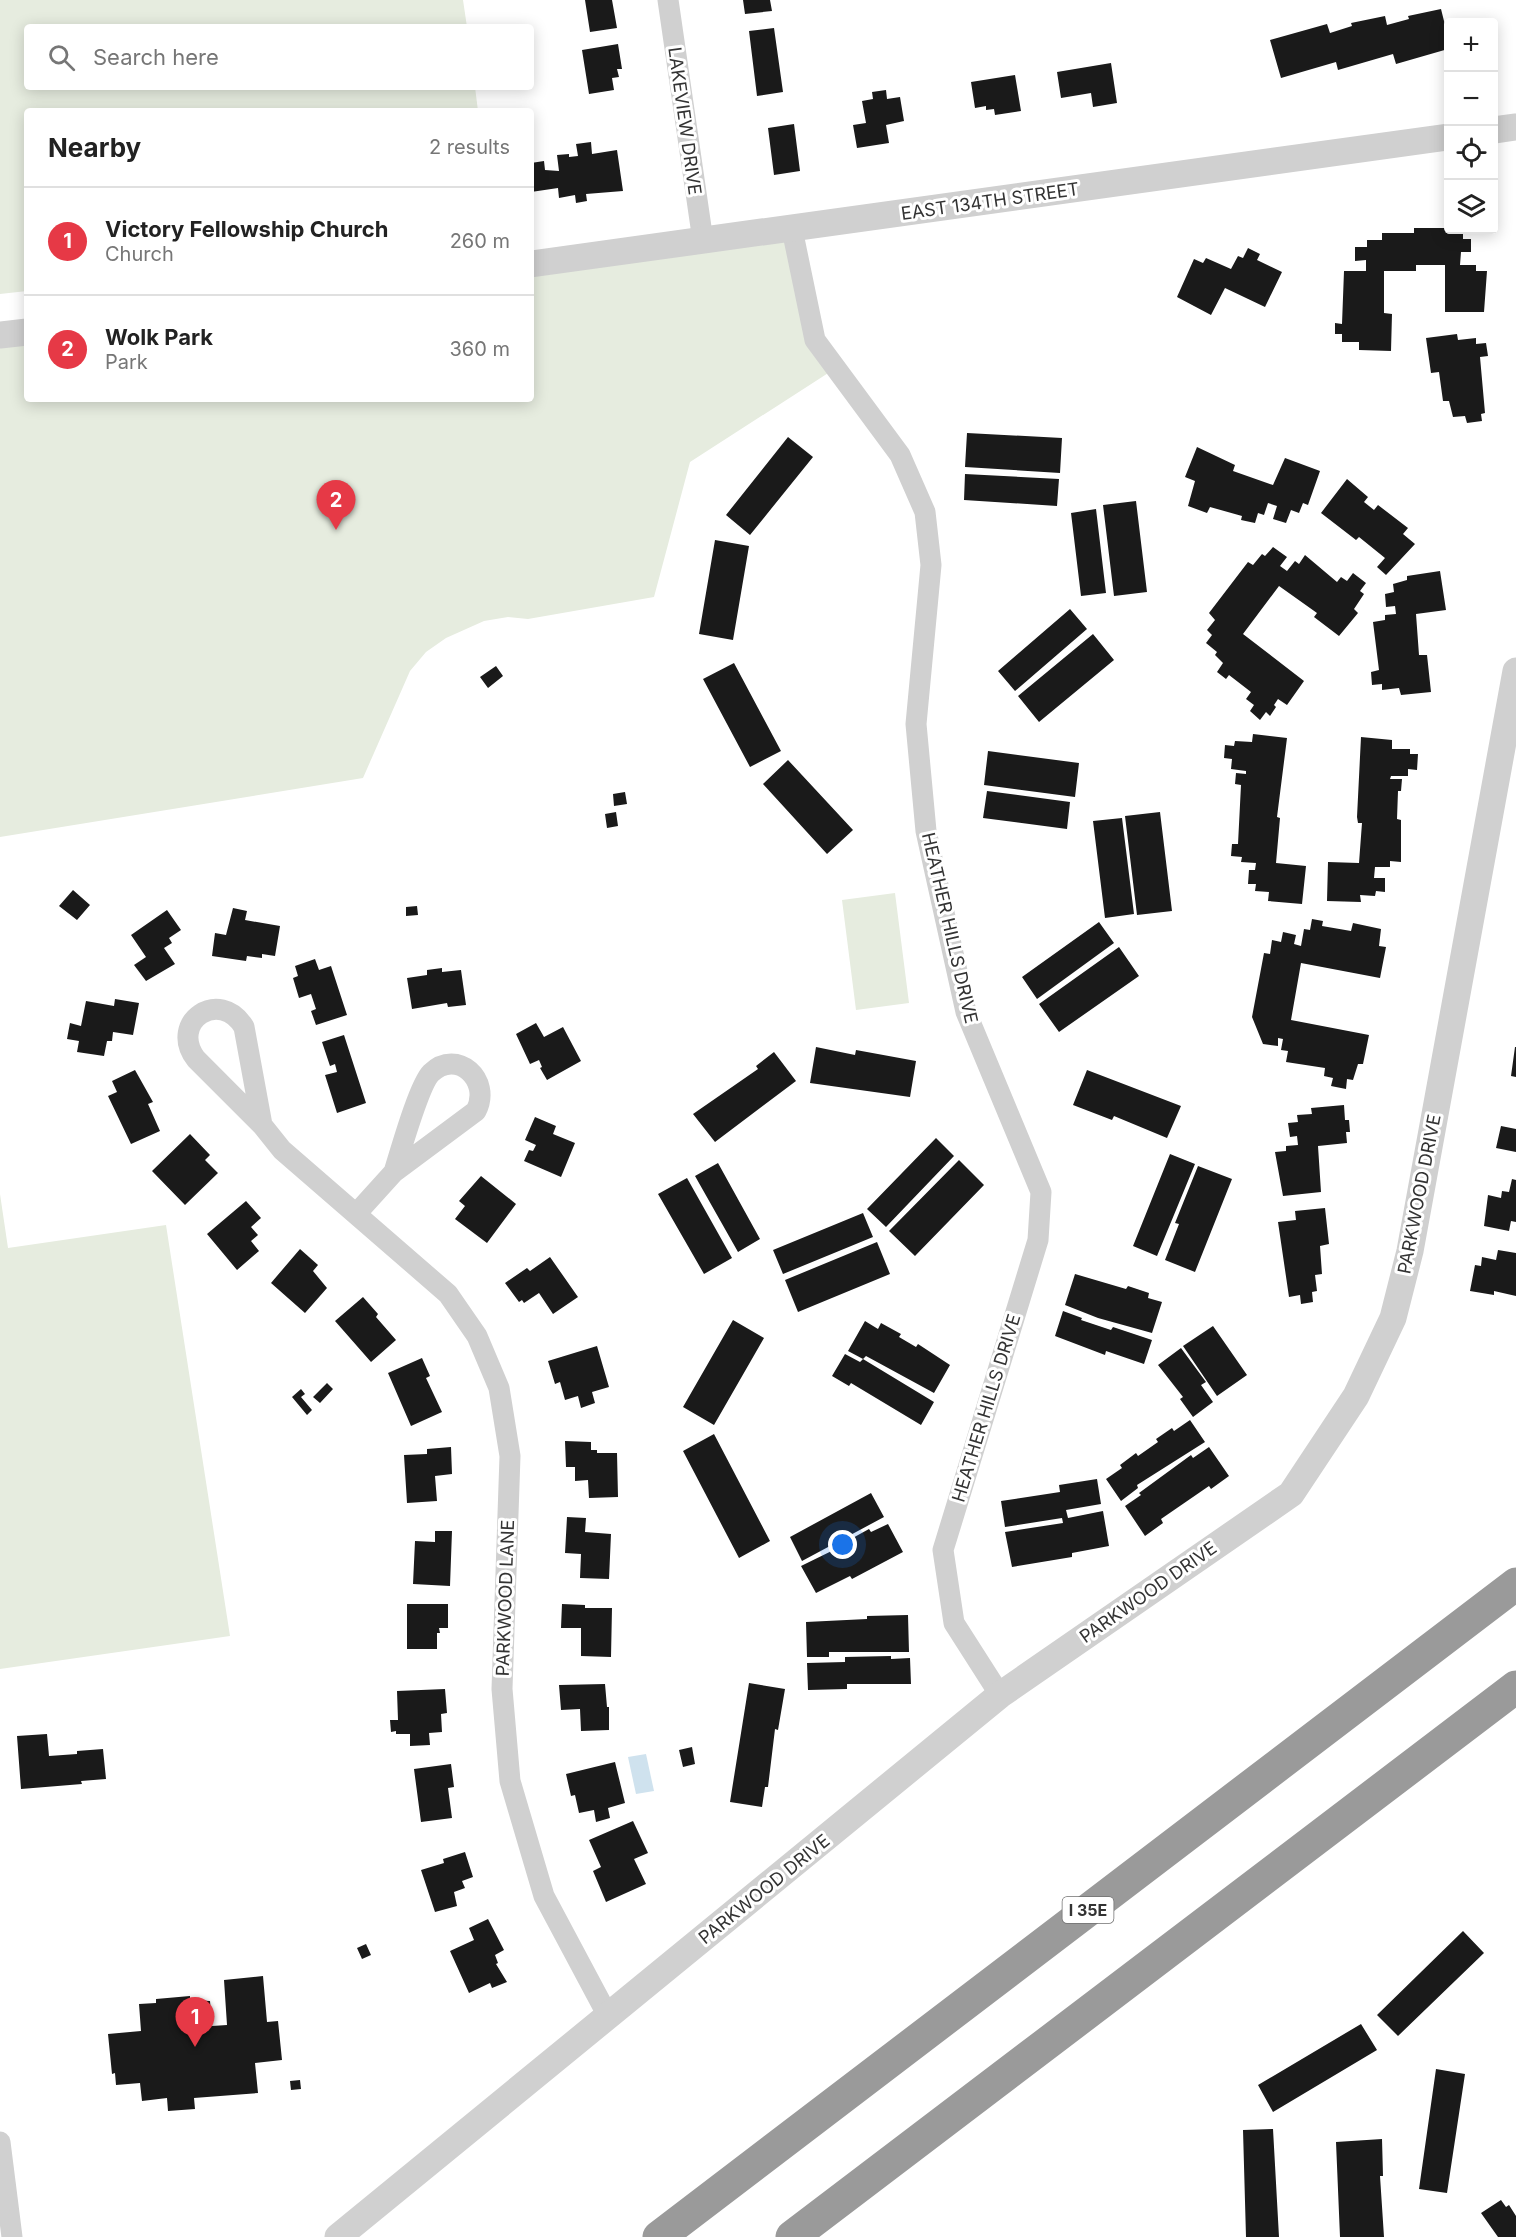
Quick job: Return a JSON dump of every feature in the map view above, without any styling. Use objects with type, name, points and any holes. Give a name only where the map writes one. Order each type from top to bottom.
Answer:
[{"type":"highway","name":"I 35E","points":[[659,2237],[1516,1584]]},
{"type":"highway","points":[[792,2237],[1516,1687]]},
{"type":"street","name":"LAKEVIEW DRIVE","points":[[668,0],[703,241]]},
{"type":"street","points":[[1498,129],[1516,127]]},
{"type":"street","name":"EAST 134TH STREET","points":[[534,264],[1444,138]]},
{"type":"street","name":"HEATHER HILLS DRIVE","points":[[792,229],[815,340],[900,455],[925,512],[931,565],[916,724],[926,831],[966,1012],[1041,1192],[1038,1240],[943,1550],[954,1623],[1000,1695]]},
{"type":"street","points":[[0,335],[24,332]]},
{"type":"street","name":"PARKWOOD DRIVE","points":[[338,2237],[1000,1695],[1291,1494],[1356,1396],[1392,1318],[1410,1251],[1516,671]]},
{"type":"street","name":"PARKWOOD LANE","points":[[262,1125],[244,1027],[234,1014],[226,1010],[218,1008],[202,1013],[190,1026],[188,1044],[191,1052],[262,1125],[282,1150],[448,1294],[477,1336],[499,1388],[510,1456],[502,1689],[510,1781],[544,1896],[608,2016]]},
{"type":"street","points":[[356,1215],[394,1172],[471,1118],[481,1096],[480,1087],[477,1080],[465,1068],[447,1065],[439,1068],[426,1080],[394,1172]]},
{"type":"street","points":[[0,2142],[12,2237]]},
{"type":"shaded area","points":[[0,0],[463,0],[467,24],[24,24],[24,90],[475,90],[478,108],[24,108],[24,291],[0,294]]},
{"type":"shaded area","points":[[792,229],[815,340],[836,368],[690,462],[654,597],[528,619],[508,617],[484,621],[446,638],[426,652],[410,671],[363,778],[0,837],[0,335],[24,332],[24,402],[534,402],[534,264]]},
{"type":"shaded area","points":[[895,893],[909,1003],[856,1010],[842,900]]},
{"type":"shaded area","points":[[0,1194],[8,1248],[166,1225],[230,1636],[0,1669]]},
{"type":"water","points":[[646,1754],[654,1791],[636,1794],[628,1757]]},
{"type":"building","points":[[585,0],[612,0],[617,28],[590,32]]},
{"type":"building","points":[[743,0],[770,0],[772,11],[745,14]]},
{"type":"building","points":[[1441,9],[1444,21],[1444,50],[1396,64],[1393,54],[1338,70],[1336,62],[1281,78],[1270,40],[1327,24],[1330,33],[1352,26],[1351,23],[1385,16],[1387,25],[1409,19],[1408,16]]},
{"type":"building","points":[[774,28],[783,92],[757,96],[749,31]]},
{"type":"building","points":[[618,44],[622,69],[617,69],[619,77],[612,78],[614,90],[589,94],[582,50]]},
{"type":"building","points":[[1111,63],[1117,103],[1093,107],[1091,93],[1061,98],[1057,72]]},
{"type":"building","points":[[1015,75],[1021,111],[995,115],[994,109],[986,110],[986,106],[975,108],[971,82]]},
{"type":"building","points":[[886,90],[887,99],[900,97],[904,121],[886,125],[889,143],[857,148],[853,125],[866,123],[862,101],[873,99],[872,92]]},
{"type":"building","points":[[794,124],[800,171],[774,175],[768,128]]},
{"type":"building","points":[[591,142],[592,154],[617,150],[623,191],[586,194],[587,201],[576,203],[575,195],[559,198],[558,188],[534,192],[534,163],[544,161],[545,170],[559,171],[557,155],[578,156],[576,144]]},
{"type":"building","points":[[1414,228],[1444,228],[1444,234],[1463,234],[1463,239],[1471,239],[1471,252],[1461,252],[1460,265],[1476,265],[1476,271],[1487,271],[1484,312],[1445,312],[1445,265],[1416,265],[1416,271],[1384,271],[1384,313],[1392,314],[1391,351],[1359,350],[1359,342],[1342,342],[1342,334],[1335,334],[1335,323],[1342,324],[1344,271],[1366,271],[1366,260],[1355,261],[1355,247],[1367,247],[1367,240],[1382,240],[1382,233],[1414,233]]},
{"type":"building","points":[[1248,248],[1260,254],[1257,260],[1282,272],[1265,307],[1225,288],[1211,315],[1177,297],[1194,259],[1203,263],[1206,258],[1231,269],[1238,256],[1243,258]]},
{"type":"building","points":[[1457,334],[1458,340],[1476,338],[1476,344],[1486,343],[1488,356],[1480,357],[1485,413],[1481,414],[1482,421],[1467,423],[1465,416],[1453,417],[1449,401],[1443,401],[1439,372],[1431,373],[1426,338]]},
{"type":"building","points":[[967,433],[1062,438],[1060,473],[965,467]]},
{"type":"building","points":[[788,437],[813,457],[750,535],[726,515]]},
{"type":"building","points":[[1197,447],[1235,465],[1233,471],[1273,485],[1285,458],[1320,471],[1308,505],[1303,503],[1299,513],[1291,510],[1286,523],[1273,519],[1277,506],[1268,503],[1264,515],[1258,513],[1255,523],[1241,520],[1242,516],[1210,507],[1207,513],[1188,506],[1195,481],[1185,477]]},
{"type":"building","points":[[965,474],[1059,479],[1057,506],[964,500]]},
{"type":"building","points":[[1347,479],[1368,497],[1364,502],[1374,510],[1378,505],[1408,528],[1403,534],[1415,544],[1386,575],[1377,567],[1385,558],[1359,537],[1356,540],[1321,513]]},
{"type":"building","points":[[1136,501],[1147,592],[1114,596],[1103,505]]},
{"type":"building","points":[[1096,509],[1106,593],[1081,596],[1071,513]]},
{"type":"building","points":[[715,540],[749,546],[733,640],[699,634]]},
{"type":"building","points":[[1273,547],[1287,557],[1280,566],[1287,571],[1295,561],[1299,564],[1305,555],[1337,582],[1341,577],[1347,581],[1353,573],[1366,583],[1360,591],[1364,594],[1354,609],[1358,613],[1339,636],[1314,617],[1317,613],[1279,586],[1243,634],[1304,681],[1287,705],[1278,699],[1270,716],[1266,712],[1260,720],[1250,711],[1254,705],[1246,699],[1251,692],[1229,675],[1226,679],[1217,672],[1223,663],[1215,655],[1217,652],[1206,643],[1212,635],[1207,630],[1215,620],[1209,613],[1248,562],[1253,565],[1262,554],[1265,556]]},
{"type":"building","points":[[1440,571],[1446,610],[1416,614],[1419,655],[1427,655],[1431,692],[1401,695],[1399,688],[1382,690],[1382,684],[1372,685],[1371,672],[1379,670],[1373,622],[1385,620],[1385,615],[1396,614],[1395,606],[1386,607],[1385,594],[1394,592],[1393,584],[1407,580],[1407,576]]},
{"type":"building","points":[[1070,609],[1087,629],[1015,691],[998,671]]},
{"type":"building","points":[[1093,634],[1114,660],[1039,722],[1018,696]]},
{"type":"building","points":[[734,663],[781,751],[750,767],[703,679]]},
{"type":"building","points":[[496,666],[503,676],[488,688],[480,677]]},
{"type":"building","points":[[1253,734],[1287,738],[1277,817],[1280,818],[1276,863],[1306,866],[1302,904],[1268,901],[1269,892],[1255,891],[1256,884],[1248,884],[1249,870],[1255,870],[1256,863],[1241,862],[1242,857],[1231,856],[1232,844],[1238,844],[1241,785],[1235,784],[1236,773],[1246,774],[1246,771],[1231,769],[1232,759],[1224,758],[1225,745],[1234,746],[1235,741],[1252,742]]},
{"type":"building","points":[[1361,737],[1392,740],[1392,749],[1410,749],[1410,754],[1418,754],[1417,770],[1408,769],[1408,776],[1391,776],[1390,779],[1402,779],[1401,791],[1398,791],[1397,819],[1401,820],[1401,862],[1390,861],[1390,867],[1375,867],[1374,878],[1385,878],[1385,892],[1376,891],[1375,896],[1360,895],[1361,902],[1327,901],[1328,862],[1359,863],[1362,823],[1358,823],[1357,817]]},
{"type":"building","points":[[988,751],[1079,763],[1075,797],[984,785]]},
{"type":"building","points":[[788,760],[853,830],[827,854],[763,784]]},
{"type":"building","points":[[987,791],[1070,802],[1067,829],[983,818]]},
{"type":"building","points":[[625,792],[627,804],[614,806],[613,794]]},
{"type":"building","points":[[616,812],[618,826],[607,828],[605,814]]},
{"type":"building","points":[[1160,812],[1172,911],[1137,915],[1125,816]]},
{"type":"building","points":[[1122,818],[1134,914],[1105,918],[1093,821]]},
{"type":"building","points":[[73,890],[90,905],[77,920],[59,906]]},
{"type":"building","points":[[417,906],[418,915],[406,916],[406,907]]},
{"type":"building","points":[[233,908],[247,911],[245,920],[280,926],[275,956],[262,954],[262,958],[247,956],[246,961],[212,956],[215,933],[226,935]]},
{"type":"building","points":[[167,910],[181,930],[169,938],[172,943],[164,948],[175,964],[146,981],[134,965],[146,957],[131,935]]},
{"type":"building","points":[[1312,919],[1323,921],[1322,926],[1351,931],[1353,923],[1381,929],[1379,946],[1386,947],[1380,978],[1301,963],[1291,1020],[1369,1035],[1363,1064],[1358,1064],[1353,1080],[1347,1079],[1346,1089],[1331,1086],[1333,1078],[1324,1076],[1325,1068],[1286,1062],[1288,1051],[1281,1050],[1283,1039],[1278,1038],[1278,1046],[1263,1044],[1252,1017],[1264,953],[1270,954],[1272,940],[1281,942],[1283,932],[1296,935],[1294,944],[1301,946],[1304,929],[1310,930]]},
{"type":"building","points":[[1099,922],[1114,943],[1037,999],[1022,977]]},
{"type":"building","points":[[1119,947],[1139,976],[1059,1032],[1039,1004]]},
{"type":"building","points":[[315,959],[319,970],[331,966],[347,1015],[316,1025],[311,1011],[316,1009],[311,994],[299,998],[293,978],[298,976],[295,966]]},
{"type":"building","points":[[442,968],[442,972],[461,970],[466,1005],[448,1007],[447,1003],[412,1009],[407,978],[427,975],[427,970]]},
{"type":"building","points":[[115,999],[139,1003],[133,1035],[113,1032],[112,1041],[107,1041],[104,1056],[77,1052],[79,1041],[67,1039],[70,1023],[81,1026],[86,1001],[114,1006]]},
{"type":"building","points":[[536,1023],[544,1037],[563,1027],[581,1061],[547,1080],[540,1068],[542,1067],[539,1060],[530,1064],[516,1034]]},
{"type":"building","points":[[344,1035],[366,1103],[337,1113],[325,1075],[337,1072],[335,1064],[330,1066],[322,1042]]},
{"type":"building","points":[[816,1047],[855,1055],[856,1050],[916,1061],[910,1097],[810,1083]]},
{"type":"building","points":[[1516,1047],[1516,1077],[1511,1076]]},
{"type":"building","points":[[774,1052],[796,1081],[715,1142],[693,1114],[758,1069],[756,1066]]},
{"type":"building","points":[[135,1070],[153,1102],[148,1104],[160,1131],[131,1144],[108,1096],[117,1092],[112,1081]]},
{"type":"building","points":[[1087,1070],[1181,1106],[1167,1138],[1114,1116],[1112,1120],[1073,1105]]},
{"type":"building","points":[[1344,1105],[1345,1120],[1349,1120],[1350,1132],[1346,1132],[1347,1143],[1318,1146],[1321,1192],[1283,1196],[1275,1152],[1286,1151],[1286,1146],[1298,1145],[1297,1136],[1290,1137],[1288,1123],[1298,1122],[1297,1115],[1312,1114],[1311,1108]]},
{"type":"building","points":[[535,1117],[556,1126],[553,1134],[575,1143],[561,1177],[524,1161],[529,1150],[533,1151],[536,1145],[525,1140]]},
{"type":"building","points":[[1501,1126],[1516,1129],[1516,1152],[1496,1148]]},
{"type":"building","points":[[190,1134],[210,1155],[205,1160],[218,1173],[185,1205],[152,1171]]},
{"type":"building","points":[[936,1138],[954,1156],[886,1227],[867,1209]]},
{"type":"building","points":[[1170,1154],[1195,1164],[1157,1256],[1133,1246]]},
{"type":"building","points":[[959,1160],[984,1185],[915,1256],[889,1231]]},
{"type":"building","points":[[718,1163],[760,1239],[738,1252],[695,1176]]},
{"type":"building","points":[[1198,1166],[1232,1179],[1195,1272],[1165,1260],[1179,1224],[1175,1223]]},
{"type":"building","points":[[481,1176],[516,1204],[487,1243],[455,1219],[465,1206],[459,1201]]},
{"type":"building","points":[[687,1178],[732,1258],[704,1274],[658,1194]]},
{"type":"building","points":[[1512,1179],[1516,1180],[1516,1222],[1511,1221],[1509,1231],[1484,1226],[1488,1195],[1501,1198],[1502,1191],[1509,1192]]},
{"type":"building","points":[[246,1201],[261,1218],[251,1227],[258,1235],[251,1241],[259,1251],[237,1270],[207,1234]]},
{"type":"building","points":[[1325,1208],[1329,1244],[1320,1246],[1322,1274],[1315,1275],[1317,1291],[1312,1292],[1313,1302],[1301,1304],[1300,1295],[1289,1297],[1278,1222],[1296,1220],[1295,1211]]},
{"type":"building","points":[[863,1213],[873,1237],[783,1274],[773,1250]]},
{"type":"building","points":[[877,1242],[890,1274],[798,1312],[785,1280]]},
{"type":"building","points":[[300,1249],[318,1265],[313,1271],[327,1288],[305,1313],[271,1283]]},
{"type":"building","points":[[1498,1250],[1516,1253],[1516,1296],[1494,1291],[1494,1295],[1470,1291],[1475,1265],[1481,1266],[1482,1257],[1496,1260]]},
{"type":"building","points":[[550,1257],[578,1297],[553,1314],[539,1293],[524,1303],[522,1300],[519,1302],[505,1283],[527,1268],[530,1271]]},
{"type":"building","points":[[1075,1274],[1126,1289],[1128,1286],[1149,1293],[1148,1298],[1162,1302],[1152,1333],[1098,1318],[1065,1305]]},
{"type":"building","points":[[363,1297],[378,1314],[376,1317],[396,1340],[371,1362],[335,1321]]},
{"type":"building","points":[[1063,1311],[1111,1330],[1113,1327],[1152,1340],[1144,1364],[1106,1351],[1105,1355],[1055,1336]]},
{"type":"building","points":[[733,1320],[764,1338],[714,1425],[683,1407]]},
{"type":"building","points":[[865,1321],[878,1329],[881,1323],[901,1334],[899,1337],[916,1347],[918,1344],[950,1365],[934,1393],[866,1356],[863,1359],[848,1351]]},
{"type":"building","points":[[1213,1326],[1247,1375],[1217,1396],[1183,1346]]},
{"type":"building","points":[[597,1346],[609,1387],[592,1392],[595,1403],[581,1408],[578,1396],[565,1400],[560,1382],[555,1384],[548,1361]]},
{"type":"building","points":[[1181,1348],[1206,1382],[1201,1385],[1213,1402],[1193,1417],[1180,1399],[1183,1397],[1158,1365]]},
{"type":"building","points":[[845,1354],[860,1362],[863,1359],[934,1402],[921,1425],[851,1383],[849,1386],[832,1376]]},
{"type":"building","points":[[422,1358],[430,1376],[426,1378],[442,1412],[411,1426],[388,1373]]},
{"type":"building","points":[[327,1383],[333,1389],[320,1403],[313,1397]]},
{"type":"building","points":[[301,1389],[305,1394],[301,1397],[312,1410],[307,1415],[292,1397]]},
{"type":"building","points":[[1190,1420],[1205,1442],[1137,1485],[1138,1488],[1121,1501],[1106,1479],[1122,1468],[1120,1465],[1136,1453],[1138,1456],[1158,1442],[1156,1439]]},
{"type":"building","points":[[714,1434],[770,1541],[739,1558],[683,1451]]},
{"type":"building","points":[[565,1441],[591,1442],[591,1450],[597,1450],[597,1453],[617,1453],[618,1497],[589,1498],[588,1480],[575,1481],[575,1467],[566,1467]]},
{"type":"building","points":[[451,1447],[452,1474],[435,1476],[437,1501],[407,1503],[404,1455],[427,1454],[427,1449]]},
{"type":"building","points":[[1209,1447],[1229,1476],[1211,1489],[1209,1486],[1161,1519],[1163,1523],[1145,1536],[1125,1506],[1191,1455],[1193,1458]]},
{"type":"building","points":[[1097,1479],[1101,1504],[1066,1510],[1068,1518],[1103,1511],[1109,1546],[1072,1553],[1072,1557],[1012,1567],[1005,1532],[1063,1523],[1062,1518],[1005,1527],[1001,1501],[1060,1492],[1059,1485]]},
{"type":"building","points":[[871,1493],[884,1517],[802,1561],[790,1537]]},
{"type":"building","points":[[567,1517],[586,1518],[585,1532],[611,1534],[609,1579],[580,1578],[581,1554],[565,1553]]},
{"type":"building","points":[[888,1524],[903,1552],[852,1579],[850,1576],[816,1593],[801,1566],[850,1542],[849,1540],[869,1529],[871,1532]]},
{"type":"building","points":[[435,1531],[452,1531],[450,1586],[413,1584],[415,1541],[435,1542]]},
{"type":"building","points":[[407,1604],[448,1604],[448,1628],[439,1628],[437,1649],[407,1649]]},
{"type":"building","points":[[562,1604],[585,1605],[585,1608],[612,1608],[611,1657],[581,1656],[581,1628],[561,1628]]},
{"type":"building","points":[[908,1615],[909,1652],[829,1652],[829,1657],[807,1657],[806,1622],[867,1619],[867,1616]]},
{"type":"building","points":[[891,1656],[891,1659],[910,1658],[911,1684],[847,1684],[847,1689],[808,1690],[807,1663],[845,1662],[845,1657]]},
{"type":"building","points":[[749,1683],[785,1689],[778,1730],[775,1729],[768,1787],[765,1787],[762,1807],[730,1802]]},
{"type":"building","points":[[605,1684],[607,1707],[609,1707],[609,1730],[581,1731],[580,1709],[561,1710],[559,1685]]},
{"type":"building","points":[[445,1689],[447,1713],[441,1714],[442,1732],[429,1733],[430,1745],[410,1746],[410,1734],[391,1732],[390,1720],[398,1720],[397,1691]]},
{"type":"building","points":[[47,1734],[49,1756],[103,1749],[106,1779],[81,1781],[82,1784],[21,1789],[17,1736]]},
{"type":"building","points":[[692,1747],[695,1764],[683,1767],[679,1750]]},
{"type":"building","points":[[615,1762],[625,1803],[608,1808],[610,1818],[596,1822],[594,1810],[579,1813],[575,1795],[571,1796],[566,1774]]},
{"type":"building","points":[[451,1764],[454,1787],[448,1788],[452,1818],[421,1822],[414,1769]]},
{"type":"building","points":[[633,1821],[648,1853],[634,1859],[646,1884],[606,1902],[593,1871],[601,1867],[589,1840]]},
{"type":"building","points":[[465,1852],[473,1877],[462,1881],[465,1888],[454,1892],[457,1906],[435,1912],[421,1870],[444,1863],[443,1859]]},
{"type":"building","points":[[488,1919],[504,1950],[495,1955],[498,1963],[496,1964],[507,1982],[492,1988],[490,1983],[469,1993],[450,1951],[474,1940],[469,1928]]},
{"type":"building","points":[[1463,1931],[1484,1953],[1398,2036],[1377,2015]]},
{"type":"building","points":[[366,1944],[371,1955],[362,1959],[357,1948]]},
{"type":"building","points":[[263,1976],[267,2022],[278,2021],[282,2060],[255,2063],[258,2093],[194,2098],[195,2109],[168,2111],[167,2098],[142,2101],[140,2083],[116,2085],[115,2073],[112,2074],[108,2034],[141,2031],[139,2004],[156,2003],[156,1999],[190,1996],[190,2000],[210,2001],[212,2026],[227,2025],[224,1980]]},
{"type":"building","points":[[1361,2024],[1377,2050],[1273,2112],[1258,2085]]},
{"type":"building","points":[[1436,2069],[1465,2074],[1447,2193],[1419,2189]]},
{"type":"building","points":[[300,2080],[301,2089],[291,2090],[290,2081]]},
{"type":"building","points":[[1273,2129],[1279,2237],[1246,2237],[1243,2130]]},
{"type":"building","points":[[1382,2139],[1383,2176],[1380,2176],[1384,2237],[1340,2237],[1336,2142]]},
{"type":"building","points":[[1501,2200],[1506,2207],[1509,2205],[1516,2216],[1516,2237],[1498,2237],[1481,2213]]},
{"type":"place","name":"Wolk Park","points":[[336,530]]},
{"type":"place","name":"Victory Fellowship Church","points":[[195,2047]]}]
